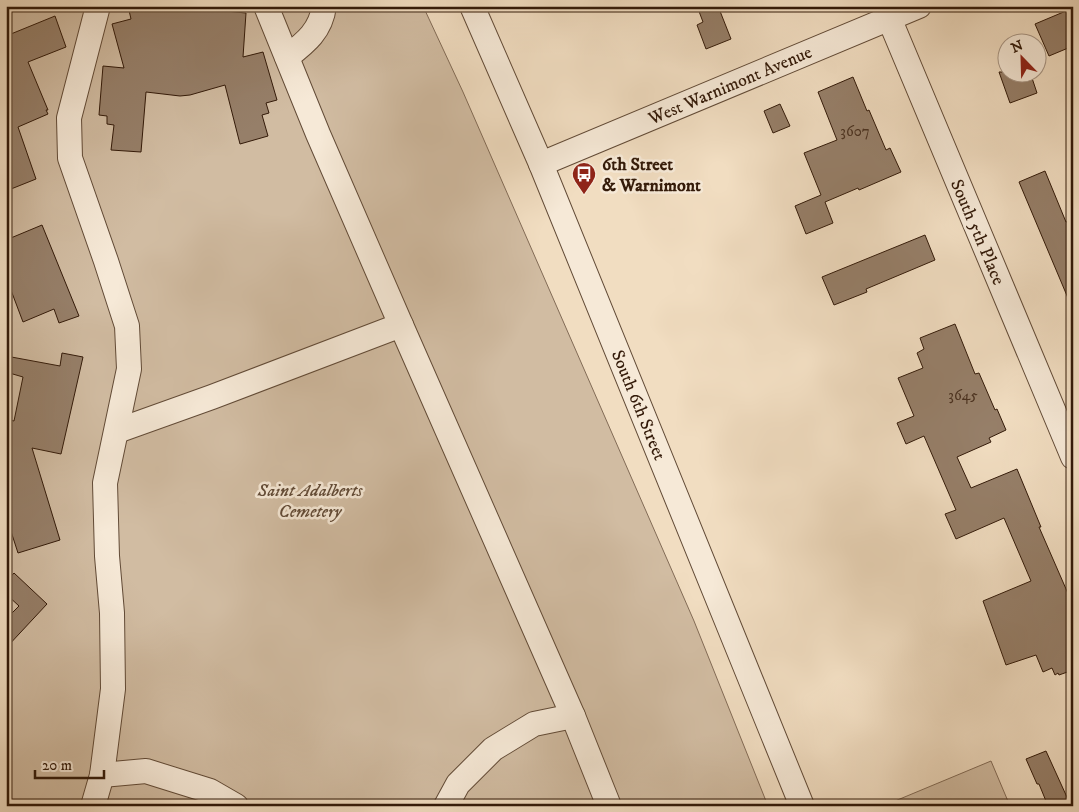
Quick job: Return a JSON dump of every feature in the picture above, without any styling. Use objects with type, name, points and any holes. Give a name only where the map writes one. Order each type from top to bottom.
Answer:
[{"type":"street","points":[[93,806],[102,775],[113,689],[112,613],[107,556],[105,483],[129,369],[127,326],[70,158],[70,118],[98,6]]},
{"type":"street","points":[[266,6],[401,325],[573,716],[610,806]]},
{"type":"street","points":[[286,57],[309,40],[323,18],[324,6]]},
{"type":"street","name":"South 6th Street","points":[[472,6],[540,164],[802,806]]},
{"type":"street","name":"West Warnimont Avenue","points":[[540,164],[887,12],[919,6]]},
{"type":"street","name":"South 5th Place","points":[[887,12],[1073,457]]},
{"type":"street","points":[[117,431],[401,325]]},
{"type":"street","points":[[446,806],[458,784],[493,749],[534,724],[573,716]]},
{"type":"street","points":[[102,775],[146,771],[210,792],[236,806]]},
{"type":"green space","name":"Saint Adalberts Cemetery","points":[[6,6],[423,6],[463,92],[694,621],[768,806],[6,806]]},
{"type":"green space","points":[[991,761],[1010,806],[883,806]]},
{"type":"building","points":[[128,6],[226,6],[226,11],[246,13],[243,57],[263,52],[277,100],[266,103],[269,113],[262,115],[268,136],[240,144],[225,85],[180,96],[146,92],[141,152],[111,150],[114,125],[107,124],[107,116],[99,115],[103,66],[124,68],[112,24],[131,19]]},
{"type":"building","points":[[697,6],[718,6],[731,39],[706,49],[697,25],[703,22]]},
{"type":"building","points":[[1073,8],[1073,46],[1049,56],[1046,49],[1046,32],[1038,32],[1035,24]]},
{"type":"building","points":[[55,16],[66,47],[28,62],[48,114],[18,127],[36,179],[6,191],[6,36]]},
{"type":"building","points":[[853,77],[886,150],[890,148],[901,172],[825,202],[833,223],[806,234],[795,206],[821,195],[804,153],[837,140],[818,92]]},
{"type":"building","points":[[1003,82],[1033,82],[1037,93],[1010,103]]},
{"type":"building","points":[[780,104],[790,126],[773,133],[764,111]]},
{"type":"building","points":[[1045,171],[1066,222],[1073,220],[1073,310],[1019,182]]},
{"type":"building","points":[[42,225],[79,316],[59,323],[54,309],[23,322],[6,277],[6,240]]},
{"type":"building","points":[[925,235],[935,260],[866,289],[867,292],[834,305],[822,277]]},
{"type":"building","points":[[955,324],[975,374],[979,373],[1006,430],[989,438],[991,442],[957,457],[971,488],[1017,469],[1041,527],[1039,527],[1073,605],[1073,670],[1059,675],[1058,673],[1055,675],[1052,668],[1043,672],[1036,655],[1006,665],[983,601],[1031,581],[1004,518],[956,539],[945,514],[956,510],[924,436],[906,444],[897,423],[914,416],[898,378],[923,368],[917,353],[924,349],[920,338]]},
{"type":"building","points":[[62,353],[83,357],[61,454],[32,448],[60,540],[18,553],[6,516],[6,419],[14,421],[23,377],[6,372],[6,356],[60,366]]},
{"type":"building","points":[[14,573],[47,604],[6,648],[6,619],[19,606],[6,594],[6,582]]},
{"type":"building","points":[[1046,751],[1071,806],[1048,806],[1039,784],[1037,784],[1026,759]]},
{"type":"place","name":"6th Street & Warnimont","points":[[584,195]]}]
